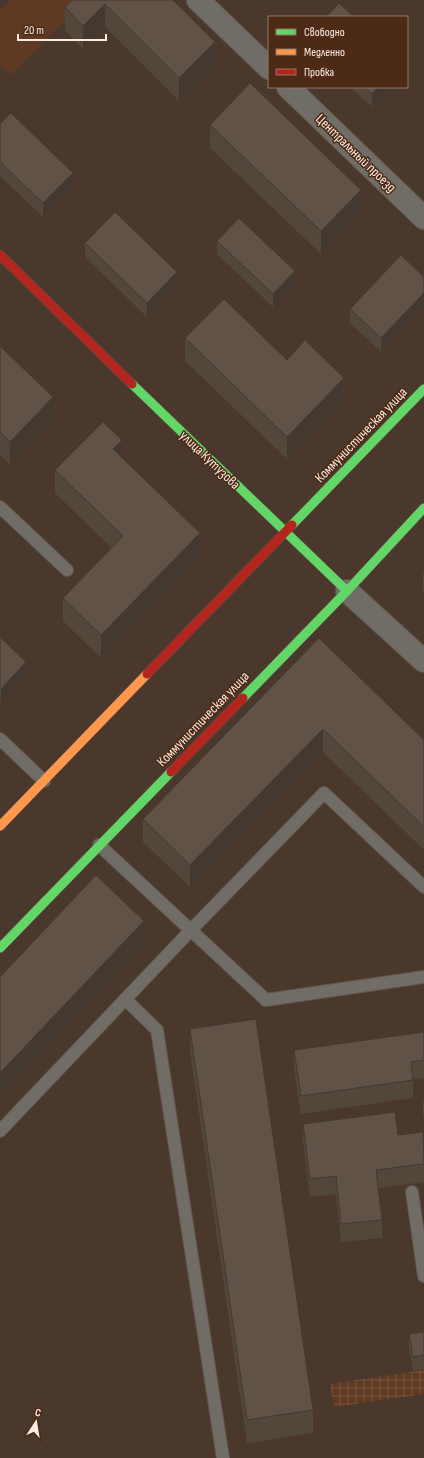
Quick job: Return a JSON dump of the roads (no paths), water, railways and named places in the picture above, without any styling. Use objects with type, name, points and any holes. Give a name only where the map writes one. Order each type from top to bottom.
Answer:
[{"type":"main road","name":"улица Кутузова","points":[[0,255],[347,591]]},
{"type":"main road","name":"Коммунистическая улица","points":[[0,826],[424,390]]},
{"type":"main road","name":"Коммунистическая улица","points":[[0,948],[99,844],[347,591],[424,508]]},
{"type":"street","points":[[198,0],[268,67]]},
{"type":"street","name":"Центральный проезд","points":[[289,88],[424,218]]},
{"type":"street","name":"улица Кутузова","points":[[347,591],[424,661]]},
{"type":"lane","points":[[0,507],[67,570]]},
{"type":"lane","points":[[0,738],[44,782]]},
{"type":"lane","points":[[0,1131],[191,930],[324,793],[424,888]]},
{"type":"lane","points":[[99,844],[266,1000],[424,977]]},
{"type":"lane","points":[[125,999],[157,1030],[224,1458]]},
{"type":"lane","points":[[412,1192],[424,1276]]}]
